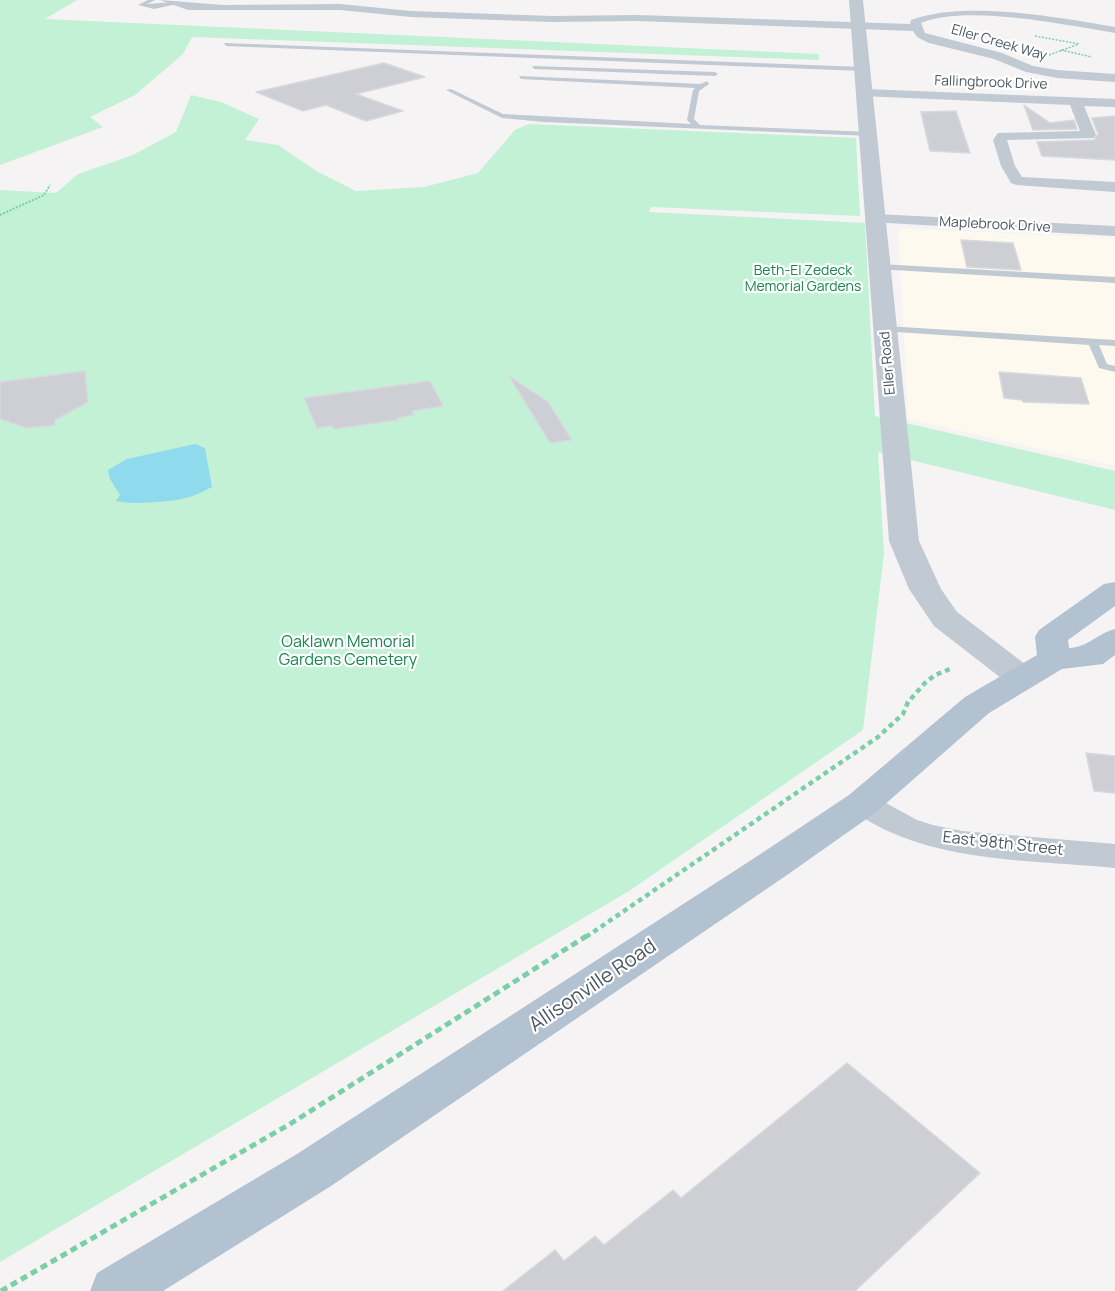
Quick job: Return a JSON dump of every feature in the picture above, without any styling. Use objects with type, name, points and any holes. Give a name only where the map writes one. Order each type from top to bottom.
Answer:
[{"type":"main road","points":[[1054,659],[1051,637],[1115,591]]},
{"type":"main road","name":"Allisonville Road","points":[[116,1291],[292,1184],[423,1099],[861,804],[977,705],[1054,659],[1091,657],[1115,639]]},
{"type":"street","name":"Eller Road","points":[[856,0],[870,134],[879,267],[904,541],[930,598],[945,619],[1022,678]]},
{"type":"street","points":[[169,2],[243,9],[319,6],[433,15],[757,17],[859,27],[917,28],[915,22],[921,17],[947,12],[1029,15],[1115,30]]},
{"type":"street","name":"Eller Creek Way","points":[[917,28],[921,35],[933,40],[1043,72],[1115,78]]},
{"type":"street","name":"Fallingbrook Drive","points":[[866,93],[1115,103]]},
{"type":"street","points":[[1075,101],[1089,135],[1003,136],[1000,140],[1008,166],[1016,180],[1025,182],[1115,187]]},
{"type":"street","points":[[1008,166],[1056,168]]},
{"type":"street","name":"Maplebrook Drive","points":[[876,219],[1115,231]]},
{"type":"street","name":"East 98th Street","points":[[861,804],[906,828],[932,836],[962,842],[1115,856]]},
{"type":"lane","points":[[152,0],[141,5],[154,8],[169,2]]},
{"type":"lane","points":[[226,44],[863,69]]},
{"type":"lane","points":[[699,127],[690,120],[696,90],[710,82],[723,63]]},
{"type":"lane","points":[[534,67],[715,74]]},
{"type":"lane","points":[[521,77],[703,86]]},
{"type":"lane","points":[[449,90],[502,116],[544,120],[870,134]]},
{"type":"lane","points":[[879,267],[1110,280],[1115,292]]},
{"type":"lane","points":[[885,329],[1115,343]]},
{"type":"lane","points":[[1093,342],[1103,366],[1115,369]]},
{"type":"path","points":[[1007,60],[1041,57],[1083,42],[1092,34],[1089,32],[1099,27]]},
{"type":"path","points":[[1060,50],[1096,58]]},
{"type":"path","points":[[0,215],[44,195],[50,185]]},
{"type":"path","points":[[1,1291],[98,1236],[361,1079],[573,945],[878,737],[903,714],[909,702],[925,683],[935,675],[950,669]]},
{"type":"shaded area","points":[[898,228],[1115,238],[1115,466],[908,419]]},
{"type":"green space","points":[[0,0],[77,0],[45,19],[819,54],[819,60],[192,37],[183,54],[135,95],[90,117],[103,127],[0,165]]},
{"type":"green space","name":"Oaklawn Memorial Gardens Cemetery","points":[[191,95],[221,102],[259,119],[245,140],[278,145],[318,172],[356,191],[424,187],[478,173],[515,130],[529,124],[856,138],[860,216],[651,207],[649,212],[865,223],[875,416],[1115,471],[1115,510],[878,452],[884,553],[863,730],[629,891],[0,1262],[0,190],[56,193],[78,174],[133,155],[176,132]]},
{"type":"water","points":[[195,444],[205,448],[212,487],[189,497],[170,501],[141,503],[116,501],[120,495],[110,479],[108,470],[127,459]]},
{"type":"building","points":[[384,63],[425,77],[356,94],[403,111],[366,121],[326,105],[303,111],[256,92]]},
{"type":"building","points":[[1024,105],[1050,123],[1074,120],[1077,129],[1033,130]]},
{"type":"building","points":[[956,111],[970,153],[930,151],[921,112]]},
{"type":"building","points":[[1115,116],[1115,160],[1042,156],[1037,142],[1094,140],[1098,134],[1092,118]]},
{"type":"building","points":[[961,240],[1013,243],[1021,270],[967,267]]},
{"type":"building","points":[[85,371],[88,402],[55,420],[55,425],[27,428],[0,419],[0,382]]},
{"type":"building","points":[[999,372],[1081,378],[1089,404],[1023,402],[1004,398]]},
{"type":"building","points":[[509,376],[548,402],[572,440],[550,443]]},
{"type":"building","points":[[430,381],[443,406],[412,411],[414,415],[397,418],[398,420],[334,429],[332,426],[317,428],[304,398]]},
{"type":"building","points":[[1086,753],[1115,756],[1115,793],[1094,791]]},
{"type":"building","points":[[847,1063],[980,1173],[855,1291],[503,1291],[555,1250],[564,1261],[595,1236],[604,1245],[673,1190],[681,1198]]},
{"type":"park label","name":"Beth-El Zedeck Memorial Gardens","points":[[803,280]]}]
